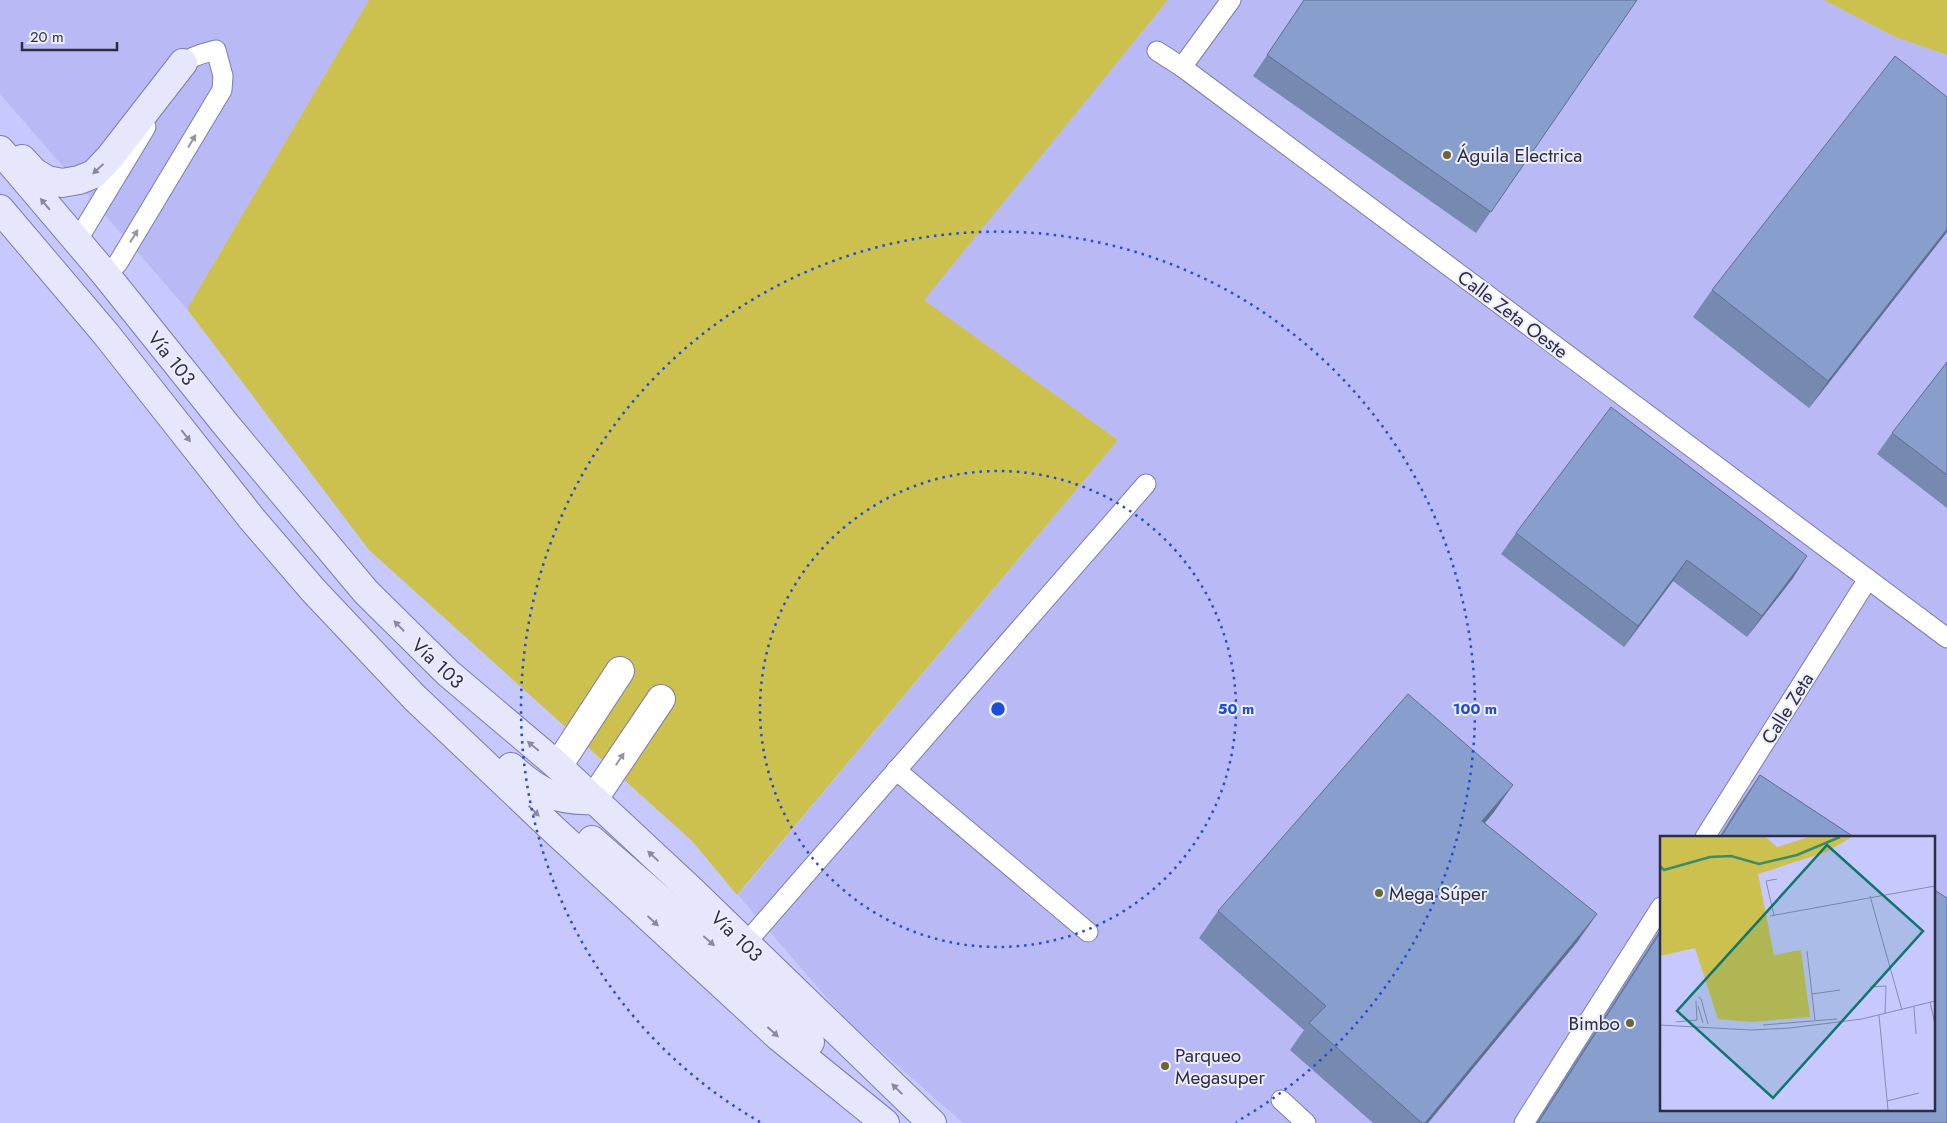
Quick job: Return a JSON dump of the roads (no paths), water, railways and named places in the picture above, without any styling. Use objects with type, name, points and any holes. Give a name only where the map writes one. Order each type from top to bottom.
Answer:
[{"type":"main road","points":[[0,136],[34,172],[47,180],[62,182],[79,180],[94,174],[110,157],[183,63]]},
{"type":"main road","name":"Vía 103","points":[[0,150],[106,275],[227,426],[366,592],[448,673],[558,766],[932,1123]]},
{"type":"main road","points":[[4,213],[38,249],[56,262],[74,271],[97,276],[106,275]]},
{"type":"main road","name":"Vía 103","points":[[4,213],[106,334],[258,526],[313,590],[414,697],[552,828],[778,1037],[885,1123]]},
{"type":"main road","points":[[77,241],[71,255],[74,271],[106,334],[162,378],[268,511],[357,616],[436,696],[528,782],[560,798],[574,801],[593,800]]},
{"type":"main road","points":[[558,766],[554,777],[560,798],[575,825],[716,948],[891,1123]]},
{"type":"street","points":[[558,766],[620,671]]},
{"type":"street","points":[[593,800],[661,699]]},
{"type":"lane","points":[[1182,67],[1231,0]]},
{"type":"lane","points":[[77,241],[132,153],[183,63],[199,54],[216,50],[223,76],[222,90],[123,255],[106,275]]},
{"type":"lane","name":"Calle Zeta Oeste","points":[[1157,51],[1182,67],[1947,638]]},
{"type":"lane","points":[[745,944],[1146,484]]},
{"type":"lane","name":"Calle Zeta","points":[[1706,836],[1868,579]]},
{"type":"lane","points":[[896,770],[1088,932]]},
{"type":"lane","points":[[1524,1123],[1660,909]]},
{"type":"lane","points":[[1281,1100],[1306,1123]]},
{"type":"place","name":"Águila Electrica","points":[[1447,155]]},
{"type":"place","name":"Mega Súper","points":[[1379,893]]},
{"type":"place","name":"Bimbo","points":[[1630,1023]]},
{"type":"place","name":"Parqueo Megasuper","points":[[1165,1066]]}]
